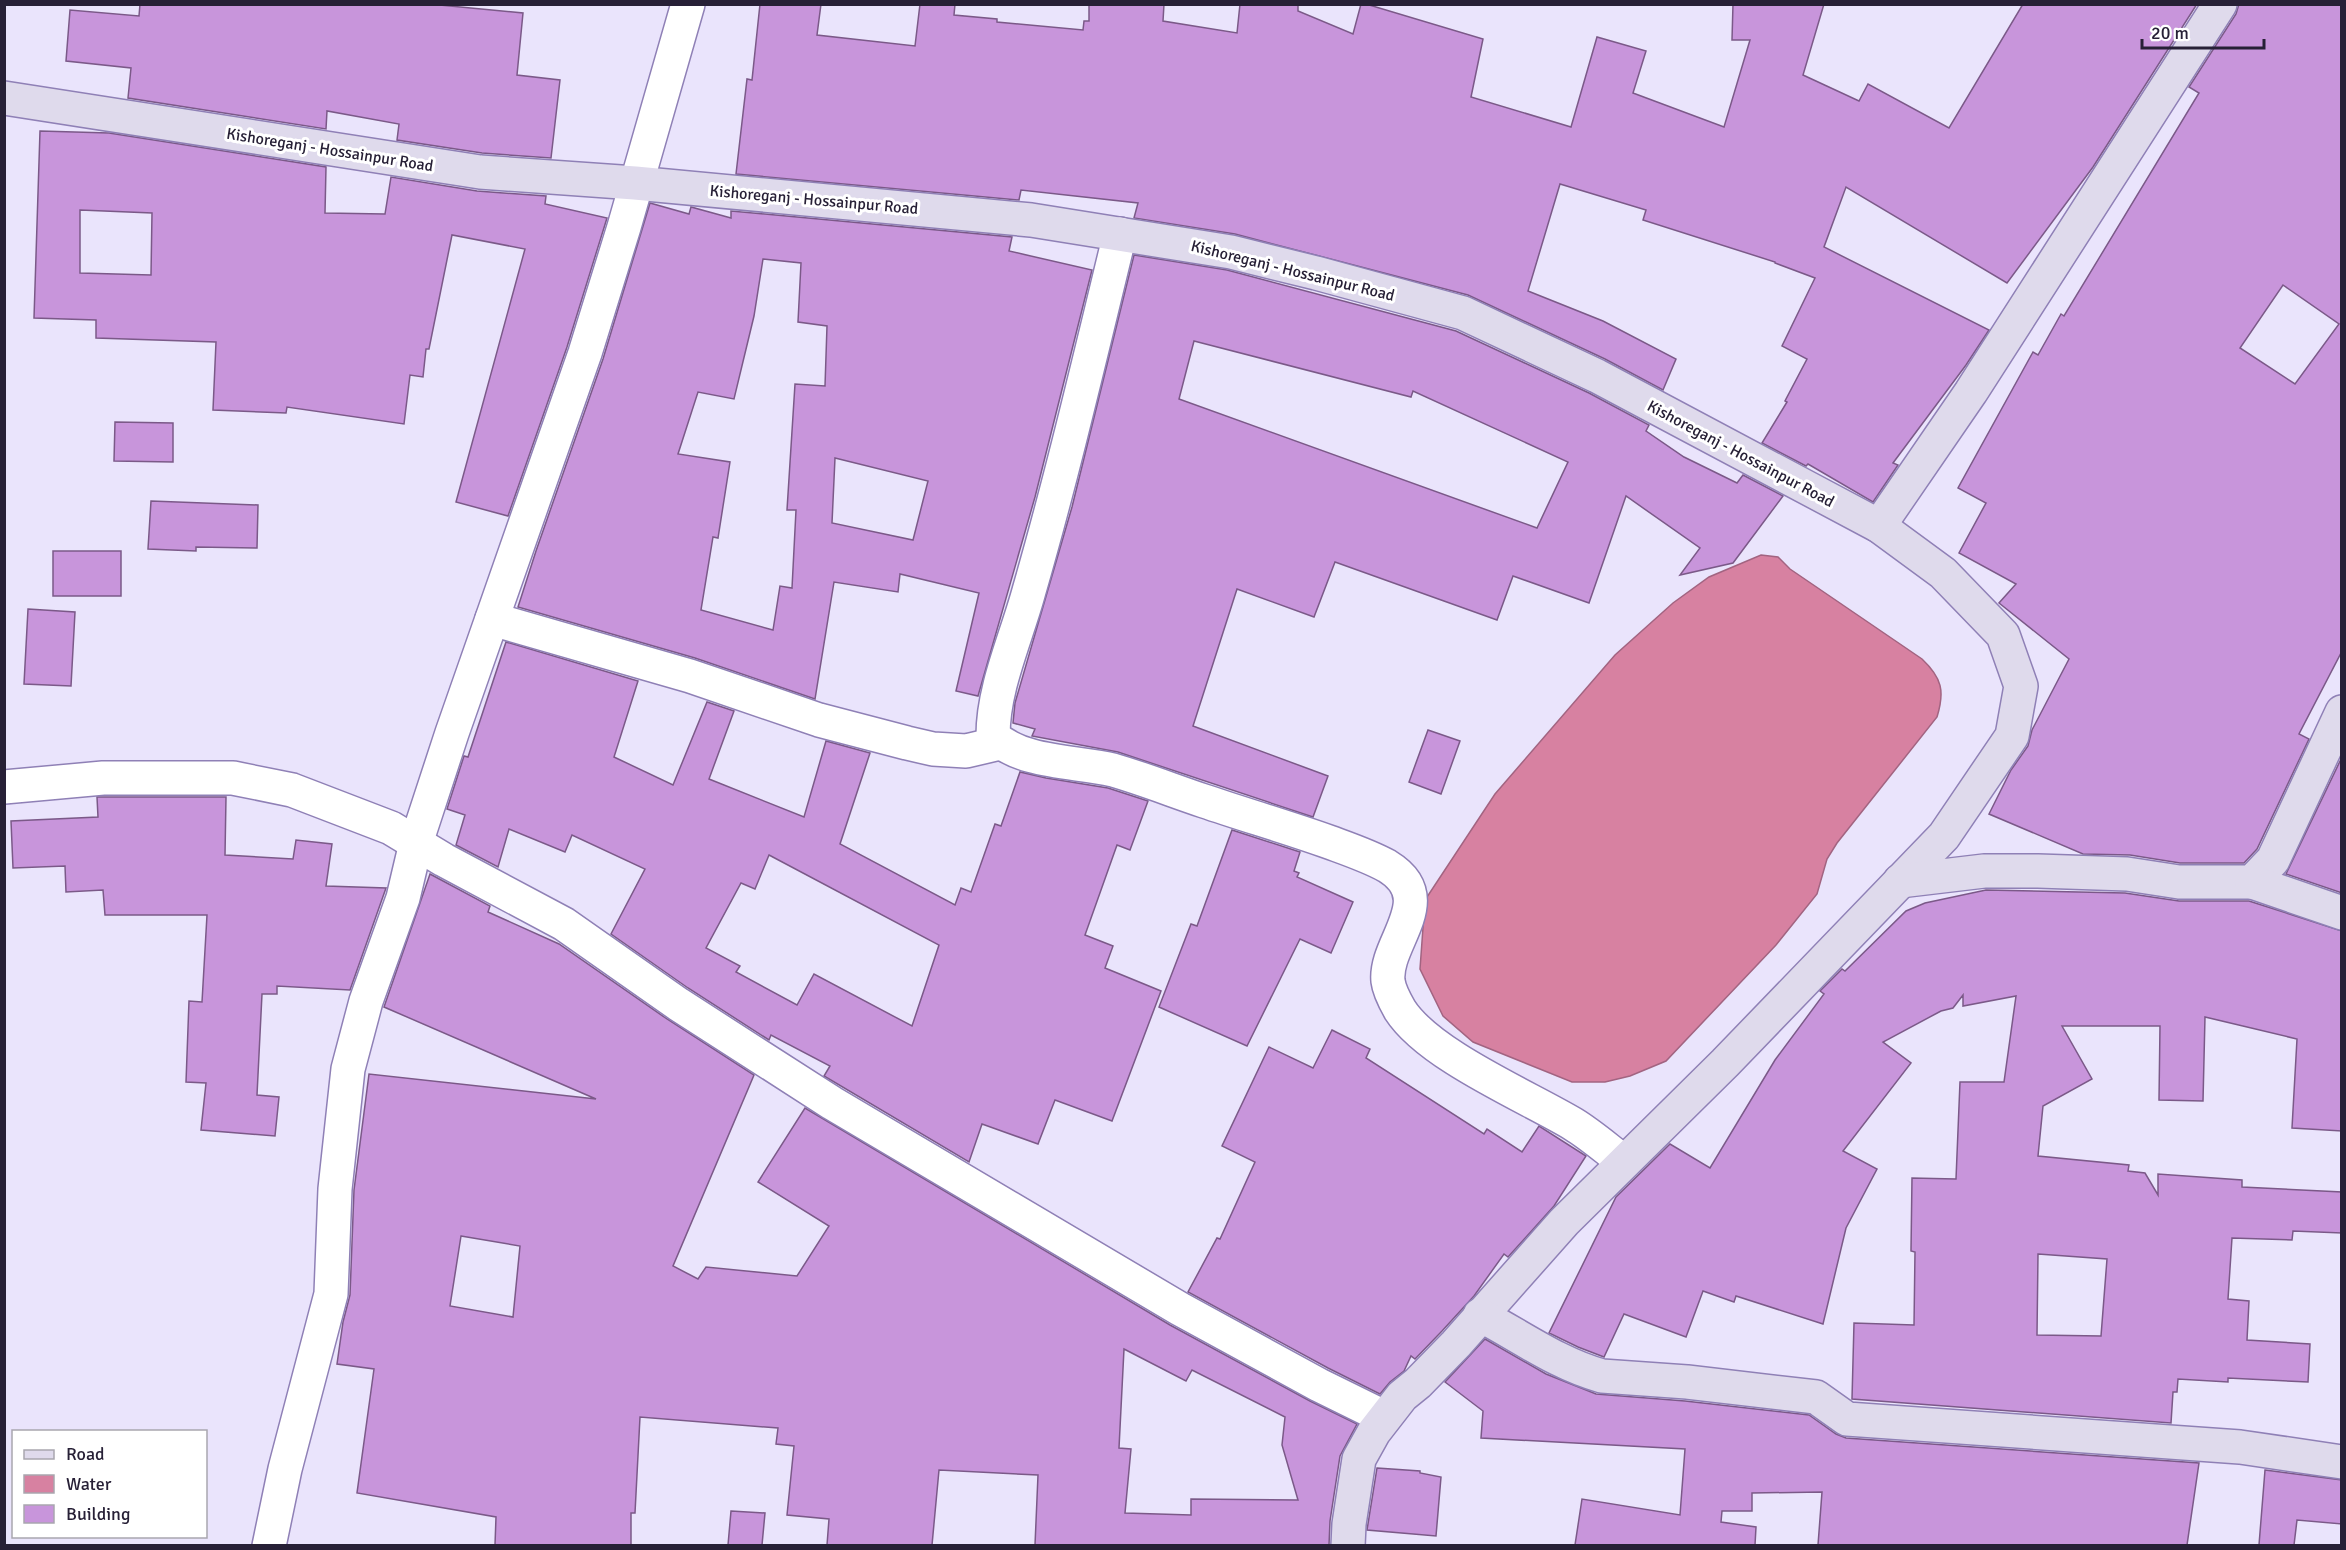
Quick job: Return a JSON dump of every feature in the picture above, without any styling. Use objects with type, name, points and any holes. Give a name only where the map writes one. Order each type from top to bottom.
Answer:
[{"type":"main road","points":[[1879,526],[1971,392],[2220,4]]},
{"type":"main road","name":"Kishoreganj - Hossainpur Road","points":[[4,98],[480,172],[635,183],[1031,219],[1231,252],[1463,314],[1597,376],[1879,526],[1943,573],[2003,635],[2021,686],[2012,736],[1944,836],[1725,1063],[1564,1221],[1456,1344],[1402,1396],[1374,1432],[1359,1459],[1348,1524],[1348,1545]]},
{"type":"main road","points":[[2252,882],[2273,860],[2342,712]]},
{"type":"main road","points":[[1900,881],[1984,871],[2038,871],[2127,874],[2179,882],[2252,882],[2342,913]]},
{"type":"main road","points":[[1480,1315],[1551,1356],[1602,1376],[1687,1382],[1816,1396],[1847,1419],[2240,1447],[2342,1462]]},
{"type":"street","points":[[269,1545],[285,1469],[331,1294],[335,1189],[348,1069],[366,1001],[403,898],[416,843],[452,733],[585,353],[688,4]]},
{"type":"street","points":[[1120,234],[1029,592],[999,689],[993,736],[1000,743],[1045,760],[1125,774],[1290,828],[1351,850],[1389,867],[1407,885],[1410,911],[1391,959],[1388,981],[1400,1009],[1417,1031],[1453,1057],[1576,1126],[1624,1162]]},
{"type":"street","points":[[492,619],[690,676],[819,720],[907,743],[933,749],[966,751],[1000,743]]},
{"type":"street","points":[[4,787],[103,778],[233,778],[292,790],[391,828],[564,924],[678,1004],[832,1103],[1180,1309],[1384,1418]]},
{"type":"water","points":[[1761,555],[1778,557],[1790,569],[1922,659],[1934,672],[1940,685],[1941,700],[1937,717],[1837,843],[1827,859],[1817,894],[1776,945],[1666,1061],[1630,1076],[1605,1082],[1572,1082],[1473,1042],[1443,1016],[1420,969],[1425,900],[1495,794],[1615,655],[1673,603],[1709,577]]},
{"type":"building","points":[[140,4],[429,4],[523,13],[517,75],[560,80],[551,158],[482,153],[397,140],[399,124],[327,111],[326,129],[128,98],[131,68],[66,61],[70,10],[139,16]]},
{"type":"building","points":[[760,4],[821,4],[817,35],[915,46],[920,4],[955,4],[954,15],[997,19],[997,22],[1083,30],[1084,21],[1089,21],[1089,4],[1164,4],[1163,21],[1237,33],[1240,4],[1298,4],[1298,11],[1353,34],[1361,4],[1366,4],[1483,39],[1471,97],[1571,127],[1597,37],[1646,51],[1633,93],[1724,127],[1750,40],[1732,40],[1733,4],[1824,4],[1803,75],[1859,101],[1868,84],[1949,128],[2023,4],[2197,4],[2093,167],[2007,283],[1846,187],[1824,247],[1989,330],[1966,365],[1893,463],[1898,465],[1873,502],[1808,464],[1806,466],[1762,443],[1787,402],[1785,401],[1807,359],[1782,346],[1815,278],[1775,262],[1643,220],[1646,210],[1560,184],[1528,291],[1603,321],[1676,359],[1663,390],[1605,359],[1468,295],[1235,234],[1134,218],[1138,203],[1021,190],[1019,200],[736,174],[747,79],[752,80]]},
{"type":"building","points":[[2239,4],[2342,4],[2342,651],[2299,734],[2309,739],[2257,849],[2244,863],[2180,863],[2130,855],[2083,854],[1989,814],[2011,770],[2028,746],[2032,730],[2069,659],[1999,603],[2016,584],[1959,553],[1986,503],[1958,488],[2033,352],[2038,355],[2061,314],[2064,316],[2199,93],[2189,87],[2236,14]],"holes":[[[2283,285],[2339,324],[2295,384],[2240,348]]]},
{"type":"building","points":[[40,131],[109,133],[326,167],[325,213],[385,214],[391,177],[477,191],[546,196],[545,204],[607,218],[567,347],[508,516],[456,502],[525,249],[452,235],[429,349],[426,349],[423,377],[410,375],[404,424],[287,407],[286,413],[213,410],[216,342],[96,338],[96,320],[34,318]],"holes":[[[80,210],[152,213],[151,275],[80,273]]]},
{"type":"building","points":[[650,203],[689,214],[691,207],[731,218],[731,211],[1012,237],[1009,251],[1092,270],[1035,497],[978,696],[956,691],[979,593],[900,574],[898,592],[834,582],[815,699],[695,658],[518,607],[603,359]],"holes":[[[763,259],[801,263],[798,322],[827,326],[825,386],[795,384],[787,510],[796,510],[792,588],[780,586],[773,630],[701,610],[713,537],[718,538],[730,462],[678,454],[698,392],[734,399],[754,316]],[[835,458],[928,481],[913,540],[832,523]]]},
{"type":"building","points":[[1134,255],[1227,270],[1456,331],[1589,393],[1649,425],[1646,431],[1684,457],[1737,483],[1743,475],[1783,496],[1733,563],[1680,575],[1700,548],[1626,496],[1589,603],[1513,576],[1497,620],[1335,562],[1314,617],[1237,589],[1193,726],[1328,776],[1313,817],[1118,752],[1032,736],[1035,729],[1013,723],[1015,703],[1072,507]],"holes":[[[1194,341],[1411,397],[1413,391],[1568,462],[1537,528],[1179,399]]]},
{"type":"building","points":[[115,422],[173,423],[173,462],[114,461]]},
{"type":"building","points":[[151,501],[258,505],[257,548],[196,547],[196,551],[148,549]]},
{"type":"building","points":[[53,551],[121,551],[121,596],[53,596]]},
{"type":"building","points":[[28,609],[75,612],[71,686],[24,684]]},
{"type":"building","points":[[506,642],[638,681],[614,757],[673,785],[707,702],[734,711],[709,779],[804,817],[826,741],[870,753],[840,844],[955,905],[961,888],[971,892],[995,824],[1001,826],[1020,772],[1108,788],[1148,801],[1130,850],[1117,845],[1085,935],[1113,946],[1105,968],[1161,991],[1112,1121],[1055,1100],[1038,1144],[982,1124],[969,1162],[824,1076],[830,1066],[771,1035],[769,1040],[688,988],[611,934],[645,869],[572,835],[565,852],[509,829],[498,867],[456,845],[465,815],[447,809],[464,756],[468,757]],"holes":[[[769,855],[939,945],[912,1026],[814,974],[797,1005],[736,972],[740,966],[706,948],[741,883],[755,889]]]},
{"type":"building","points":[[1428,730],[1460,741],[1441,794],[1409,782]]},
{"type":"building","points":[[2342,757],[2342,893],[2286,874]]},
{"type":"building","points":[[97,797],[226,797],[225,855],[293,859],[296,840],[332,844],[326,886],[386,888],[350,990],[277,986],[277,994],[262,994],[257,1095],[279,1097],[275,1136],[201,1130],[206,1083],[186,1082],[189,1001],[202,1002],[207,915],[105,915],[103,890],[66,892],[65,866],[13,868],[11,821],[98,817]]},
{"type":"building","points":[[1232,830],[1300,852],[1294,871],[1299,873],[1297,877],[1353,902],[1331,953],[1300,939],[1247,1046],[1159,1007],[1191,924],[1197,926]]},
{"type":"building","points":[[430,874],[490,906],[488,912],[559,944],[667,1019],[754,1075],[673,1266],[698,1279],[706,1267],[797,1276],[829,1226],[758,1182],[805,1108],[1170,1325],[1357,1424],[1340,1456],[1330,1521],[1329,1545],[1035,1545],[1038,1475],[939,1470],[932,1545],[827,1545],[829,1519],[787,1515],[794,1446],[776,1444],[778,1428],[640,1417],[635,1513],[631,1513],[631,1545],[495,1545],[496,1517],[357,1493],[374,1369],[337,1364],[343,1322],[350,1295],[354,1190],[369,1074],[596,1099],[384,1007]],"holes":[[[461,1236],[520,1246],[513,1317],[450,1306]],[[1124,1349],[1186,1381],[1192,1370],[1285,1417],[1282,1445],[1298,1500],[1191,1499],[1191,1515],[1125,1513],[1131,1449],[1119,1448]]]},
{"type":"building","points":[[1986,890],[2125,893],[2179,901],[2249,901],[2342,931],[2342,1131],[2292,1128],[2297,1039],[2205,1017],[2203,1101],[2159,1100],[2160,1026],[2062,1026],[2092,1079],[2043,1106],[2038,1156],[2129,1165],[2128,1171],[2145,1173],[2158,1195],[2158,1174],[2242,1180],[2242,1187],[2342,1192],[2342,1233],[2293,1231],[2292,1240],[2232,1238],[2228,1299],[2249,1301],[2247,1340],[2310,1344],[2308,1382],[2228,1378],[2228,1382],[2178,1379],[2177,1392],[2173,1392],[2171,1423],[1852,1399],[1854,1323],[1914,1325],[1915,1252],[1911,1251],[1912,1178],[1956,1179],[1960,1082],[2004,1082],[2016,996],[1963,1006],[1963,995],[1953,1008],[1941,1011],[1883,1042],[1911,1063],[1843,1151],[1877,1169],[1846,1228],[1823,1324],[1736,1296],[1734,1302],[1703,1291],[1686,1337],[1624,1314],[1604,1357],[1549,1333],[1616,1197],[1670,1144],[1710,1168],[1775,1060],[1824,994],[1820,991],[1842,969],[1845,971],[1906,911],[1925,903]],"holes":[[[2038,1254],[2107,1259],[2101,1336],[2037,1335]]]},
{"type":"building","points":[[1332,1030],[1370,1049],[1366,1058],[1484,1134],[1487,1129],[1522,1152],[1539,1126],[1586,1156],[1554,1206],[1508,1257],[1504,1254],[1474,1296],[1415,1359],[1411,1356],[1404,1371],[1380,1394],[1188,1292],[1217,1238],[1220,1239],[1255,1162],[1222,1146],[1269,1047],[1313,1068]]},
{"type":"building","points":[[1485,1339],[1546,1374],[1596,1394],[1809,1415],[1836,1434],[1846,1438],[2199,1463],[2187,1545],[1818,1545],[1822,1492],[1752,1493],[1752,1511],[1722,1511],[1721,1522],[1756,1527],[1755,1545],[1575,1545],[1582,1499],[1680,1515],[1685,1449],[1481,1438],[1483,1411],[1445,1382]]},
{"type":"building","points":[[1377,1468],[1420,1471],[1420,1473],[1441,1477],[1436,1536],[1367,1530]]},
{"type":"building","points":[[2265,1470],[2342,1480],[2342,1524],[2297,1520],[2294,1545],[2259,1545]]},
{"type":"building","points":[[731,1511],[765,1513],[762,1545],[728,1545]]}]
